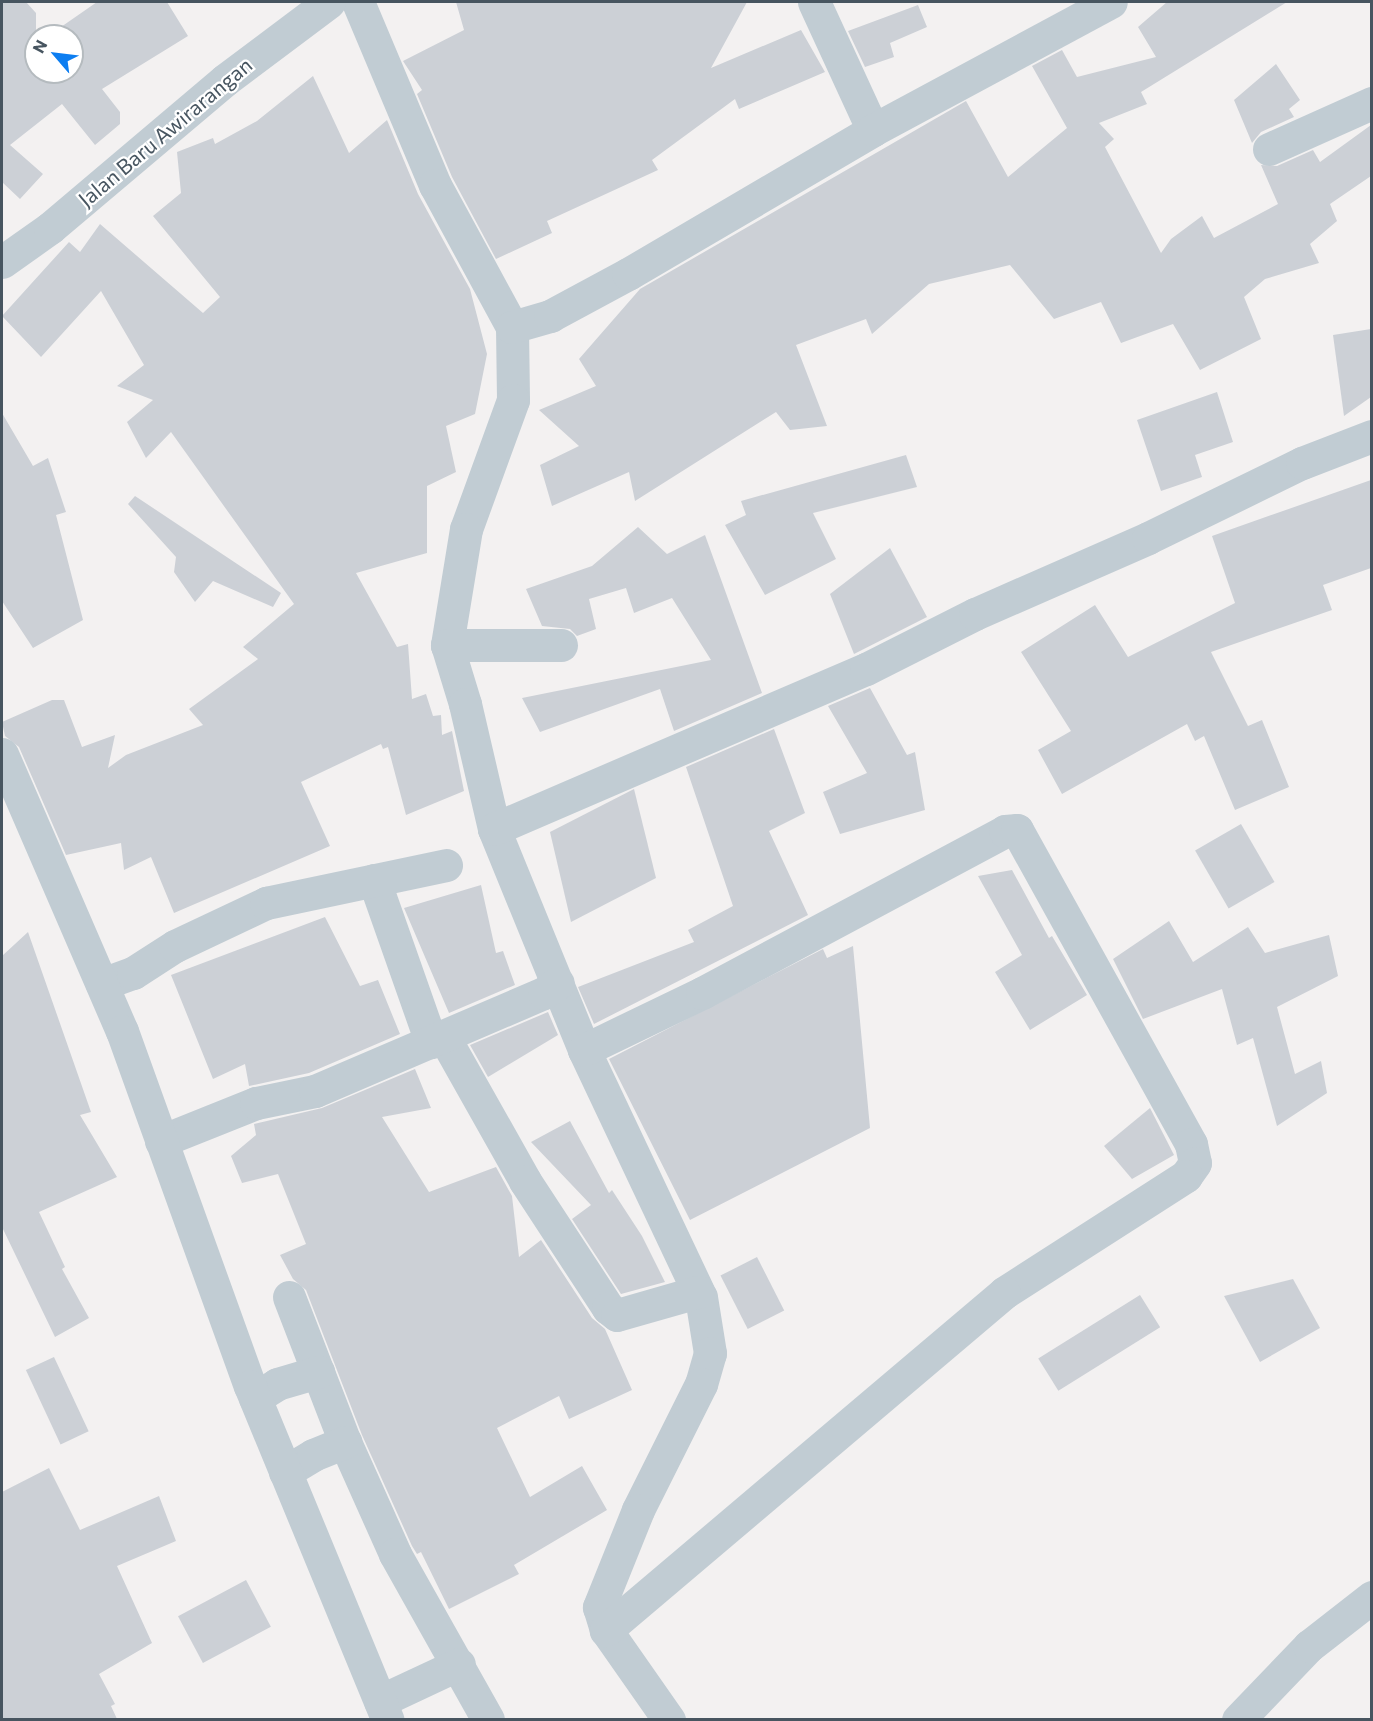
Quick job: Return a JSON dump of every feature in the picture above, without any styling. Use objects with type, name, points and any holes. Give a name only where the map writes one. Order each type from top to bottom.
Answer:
[{"type":"street","name":"Jalan Baru Awirarangan","points":[[2,262],[50,228],[225,80],[329,2]]},
{"type":"street","points":[[358,2],[435,185],[512,327],[513,400],[466,529],[447,645],[465,704],[494,829],[584,1050],[698,1292],[710,1353],[701,1384],[638,1510],[599,1606],[606,1629],[669,1719]]},
{"type":"street","points":[[814,2],[873,130]]},
{"type":"street","points":[[512,327],[550,316],[628,274],[873,130],[1111,2]]},
{"type":"street","points":[[1269,149],[1371,103]]},
{"type":"street","points":[[494,829],[866,669],[975,614],[1148,538],[1302,463],[1371,436]]},
{"type":"street","points":[[447,645],[561,645]]},
{"type":"street","points":[[2,754],[102,984],[166,1139],[286,1384],[331,1447],[395,1554],[447,1670],[488,1719]]},
{"type":"street","points":[[584,1050],[702,993],[1005,831],[1017,831],[1191,1144],[1195,1163],[1186,1176],[1004,1293],[606,1629]]},
{"type":"street","points":[[102,984],[133,973],[175,946],[266,903],[446,865]]},
{"type":"street","points":[[374,880],[438,1039],[525,1181],[608,1308],[617,1315],[698,1292]]},
{"type":"street","points":[[166,1139],[210,1119],[256,1103],[315,1091],[438,1039],[558,983]]},
{"type":"street","points":[[289,1297],[285,1472],[388,1705],[447,1670]]},
{"type":"street","points":[[285,1472],[331,1447]]},
{"type":"street","points":[[1238,1719],[1309,1646],[1371,1597]]},
{"type":"building","points":[[2,2],[26,2],[36,13],[36,24],[24,24],[24,84],[84,84],[84,24],[65,24],[97,2],[167,2],[188,36],[102,89],[120,112],[120,124],[95,145],[62,104],[10,145],[43,174],[20,199],[2,182]]},
{"type":"building","points":[[456,2],[747,2],[711,68],[801,30],[825,72],[739,109],[735,99],[652,160],[658,170],[547,221],[552,233],[496,259],[452,177],[417,94],[422,90],[403,61],[464,30]]},
{"type":"building","points":[[1167,2],[1287,2],[1141,92],[1147,104],[1099,123],[1114,139],[1105,147],[1161,253],[1171,239],[1202,216],[1214,238],[1278,204],[1261,165],[1277,166],[1313,150],[1320,162],[1371,125],[1371,176],[1330,204],[1337,221],[1310,244],[1319,263],[1265,279],[1244,297],[1261,339],[1200,370],[1173,324],[1121,343],[1101,302],[1054,319],[1010,265],[929,284],[872,334],[866,319],[796,345],[827,426],[790,430],[776,412],[635,501],[629,472],[552,506],[540,465],[579,446],[539,410],[596,386],[579,359],[640,289],[966,101],[1008,177],[1067,128],[1032,66],[1062,50],[1077,77],[1156,57],[1138,27]]},
{"type":"building","points":[[918,5],[927,27],[890,43],[894,57],[865,67],[848,31]]},
{"type":"building","points":[[1276,64],[1300,100],[1289,109],[1294,117],[1261,132],[1252,143],[1234,100]]},
{"type":"building","points":[[313,76],[349,153],[387,120],[418,194],[470,289],[487,354],[475,414],[446,426],[456,472],[427,486],[427,553],[356,573],[397,647],[408,644],[412,699],[426,694],[433,716],[441,715],[442,735],[452,731],[464,791],[406,815],[388,747],[383,749],[381,744],[301,782],[330,846],[174,913],[151,857],[124,870],[121,843],[66,855],[19,747],[5,736],[2,722],[52,700],[64,700],[82,747],[115,735],[108,768],[126,755],[203,725],[189,709],[258,659],[243,647],[294,604],[171,432],[146,458],[127,422],[153,400],[117,386],[144,365],[101,291],[41,357],[2,316],[69,242],[80,252],[100,224],[203,313],[220,297],[153,216],[181,193],[177,152],[213,138],[215,144],[257,121]]},
{"type":"building","points":[[1371,329],[1371,397],[1344,416],[1333,335]]},
{"type":"building","points":[[1217,392],[1233,442],[1195,455],[1202,477],[1161,491],[1137,420]]},
{"type":"building","points":[[2,413],[33,466],[48,458],[66,512],[56,515],[83,620],[33,648],[2,601]]},
{"type":"building","points":[[906,455],[917,487],[813,513],[836,559],[765,595],[725,525],[746,515],[741,501]]},
{"type":"building","points":[[1371,480],[1371,568],[1323,585],[1332,610],[1211,652],[1248,726],[1262,720],[1289,787],[1235,810],[1204,736],[1195,741],[1187,724],[1062,794],[1038,750],[1071,731],[1021,652],[1095,605],[1128,657],[1235,603],[1212,536]]},
{"type":"building","points":[[135,496],[281,593],[273,607],[213,581],[195,602],[174,572],[176,557],[128,504]]},
{"type":"building","points":[[638,527],[667,554],[705,535],[762,693],[674,731],[660,689],[540,732],[522,698],[711,660],[672,598],[634,613],[626,588],[589,599],[596,629],[577,636],[570,629],[542,626],[526,589],[592,566]]},
{"type":"building","points":[[890,548],[927,617],[854,654],[830,594]]},
{"type":"building","points":[[870,688],[907,755],[915,752],[925,810],[840,834],[823,792],[867,773],[828,706]]},
{"type":"building","points":[[774,729],[805,813],[769,831],[808,915],[594,1024],[578,987],[694,942],[688,930],[733,906],[686,767]]},
{"type":"building","points":[[634,789],[656,878],[571,922],[550,832]]},
{"type":"building","points":[[1241,824],[1274,882],[1229,909],[1195,851]]},
{"type":"building","points":[[1012,870],[1049,938],[1052,936],[1087,995],[1030,1030],[995,972],[1022,955],[978,876]]},
{"type":"building","points":[[481,885],[496,953],[503,951],[515,985],[449,1013],[404,908]]},
{"type":"building","points":[[325,917],[360,986],[378,980],[400,1034],[309,1073],[249,1086],[245,1064],[213,1079],[171,975]]},
{"type":"building","points":[[1169,921],[1193,962],[1248,927],[1265,953],[1329,935],[1338,976],[1277,1007],[1295,1074],[1321,1061],[1327,1093],[1277,1126],[1253,1038],[1237,1045],[1222,989],[1143,1019],[1113,959]]},
{"type":"building","points":[[28,932],[91,1112],[80,1115],[117,1177],[39,1212],[65,1267],[62,1269],[89,1318],[55,1337],[2,1227],[2,956]]},
{"type":"building","points":[[853,946],[870,1128],[690,1220],[609,1059],[823,949],[827,958]]},
{"type":"building","points":[[548,1012],[558,1035],[488,1077],[470,1045]]},
{"type":"building","points":[[415,1069],[431,1108],[382,1117],[429,1192],[496,1167],[512,1196],[519,1257],[541,1240],[592,1318],[605,1329],[632,1390],[569,1419],[559,1396],[497,1428],[530,1497],[582,1466],[607,1510],[514,1565],[519,1574],[449,1609],[421,1552],[417,1554],[412,1546],[362,1435],[306,1290],[293,1279],[280,1255],[306,1244],[278,1174],[242,1183],[231,1156],[256,1135],[254,1124],[322,1108]]},
{"type":"building","points":[[1150,1108],[1174,1155],[1132,1179],[1104,1146]]},
{"type":"building","points":[[570,1121],[609,1193],[612,1190],[642,1236],[665,1282],[621,1294],[572,1219],[591,1205],[531,1142]]},
{"type":"building","points":[[757,1257],[784,1310],[748,1329],[720,1276]]},
{"type":"building","points":[[1293,1279],[1320,1328],[1260,1362],[1224,1296]]},
{"type":"building","points":[[1140,1295],[1160,1327],[1058,1391],[1038,1359]]},
{"type":"building","points":[[54,1357],[89,1431],[61,1444],[26,1370]]},
{"type":"building","points":[[49,1468],[80,1530],[159,1496],[176,1541],[117,1566],[152,1643],[99,1674],[115,1704],[111,1706],[117,1719],[2,1719],[2,1492]]},
{"type":"building","points":[[246,1580],[271,1627],[203,1663],[178,1616]]}]
